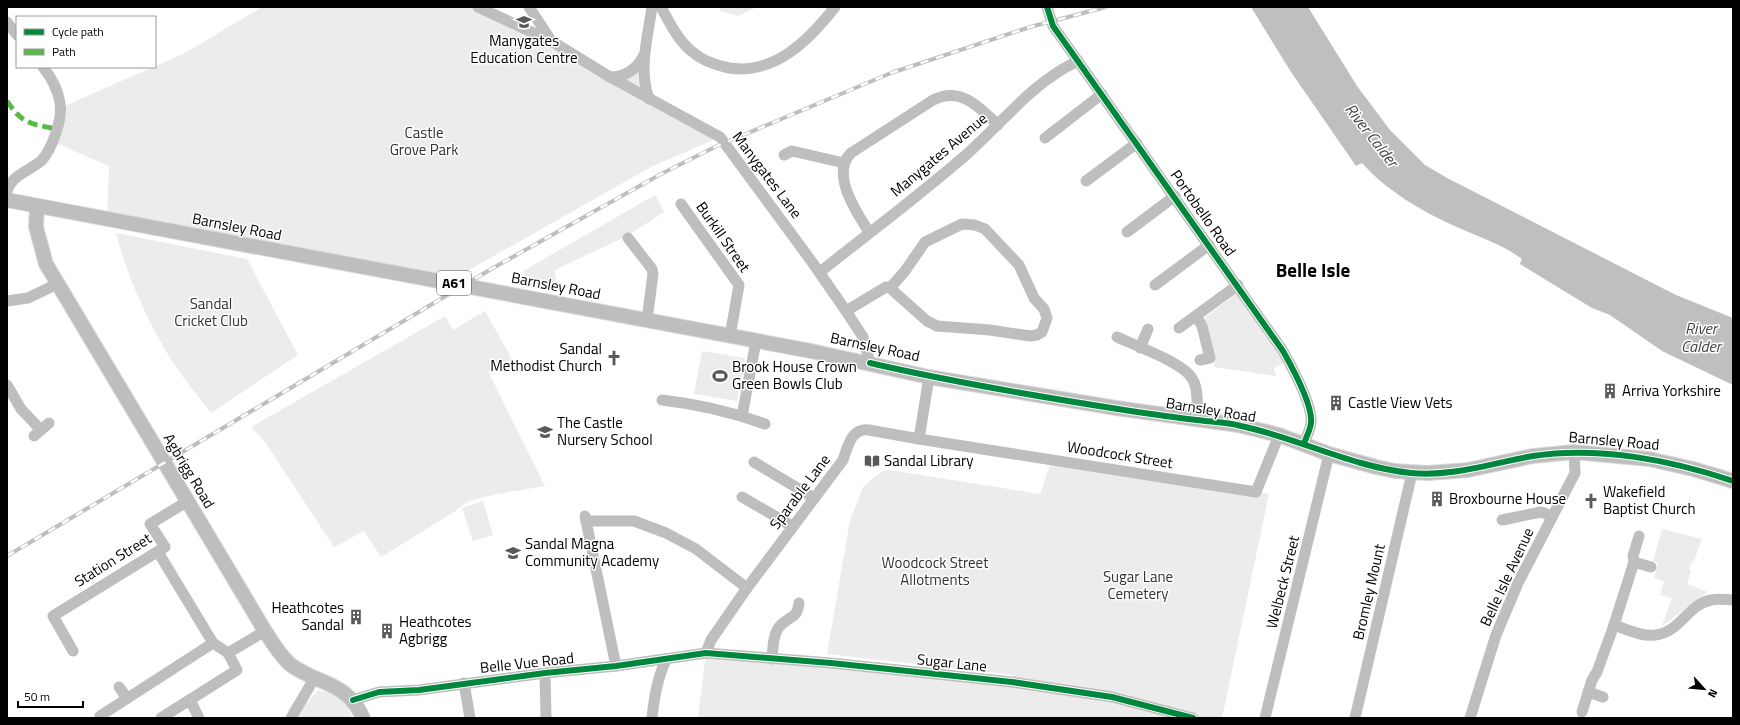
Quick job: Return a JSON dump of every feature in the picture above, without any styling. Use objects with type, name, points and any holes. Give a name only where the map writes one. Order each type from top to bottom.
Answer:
[{"type":"main road","name":"Barnsley Road","points":[[7,200],[647,320],[870,363],[929,377],[1197,420],[1238,425],[1279,435],[1329,454],[1376,467],[1412,473],[1468,470],[1533,456],[1574,452],[1649,459],[1694,469],[1733,481]]},
{"type":"main road","name":"Agbrigg Road","points":[[37,206],[35,221],[37,234],[46,264],[264,631],[290,664],[306,674],[336,687],[353,700],[362,718]]},
{"type":"street","name":"Manygates Lane","points":[[478,7],[553,42],[610,77],[720,137],[820,272],[846,311],[863,337],[870,363]]},
{"type":"street","points":[[530,7],[553,42]]},
{"type":"street","points":[[649,99],[644,76],[652,7]]},
{"type":"street","points":[[661,7],[674,30],[690,50],[700,58],[710,63],[737,69],[753,68],[780,59],[806,40],[835,7]]},
{"type":"street","name":"Portobello Road","points":[[1047,7],[1053,26],[1284,351],[1297,378],[1309,410],[1311,420],[1304,444]]},
{"type":"street","points":[[7,22],[16,34]]},
{"type":"street","points":[[610,77],[620,77],[633,70],[646,53]]},
{"type":"street","name":"Manygates Avenue","points":[[820,272],[966,154],[1044,81],[1063,68],[1078,61]]},
{"type":"street","points":[[7,191],[8,186],[22,171],[41,160],[54,142],[61,104],[56,90],[44,68]]},
{"type":"street","points":[[1045,138],[1102,94]]},
{"type":"street","points":[[870,232],[857,213],[846,188],[842,171],[844,163],[851,153],[939,96],[955,95],[962,97],[976,105],[998,125]]},
{"type":"street","points":[[1086,181],[1137,143]]},
{"type":"street","points":[[784,155],[792,152],[844,163]]},
{"type":"street","points":[[1127,232],[1175,196]]},
{"type":"street","name":"Burkill Street","points":[[681,204],[739,285],[730,336]]},
{"type":"street","points":[[846,311],[882,289],[890,288],[905,271],[925,242],[962,224],[976,225],[985,229],[1019,265],[1034,298],[1044,309],[1047,318],[1042,332],[1037,335],[1030,336],[990,330],[937,326],[927,321],[890,288]]},
{"type":"street","points":[[628,238],[652,269],[653,274],[647,320]]},
{"type":"street","points":[[1155,285],[1209,245]]},
{"type":"street","points":[[7,301],[28,298],[57,284]]},
{"type":"street","points":[[1179,328],[1238,285]]},
{"type":"street","points":[[1196,316],[1202,326],[1210,358],[1200,360]]},
{"type":"street","points":[[1140,348],[1148,329]]},
{"type":"street","points":[[1118,337],[1177,364],[1188,372],[1194,380],[1197,394],[1197,420]]},
{"type":"street","points":[[742,416],[756,341]]},
{"type":"street","points":[[919,439],[929,377]]},
{"type":"street","points":[[7,385],[21,409],[41,429]]},
{"type":"street","points":[[662,400],[742,416],[765,424]]},
{"type":"street","name":"Sparable Lane","points":[[706,653],[711,640],[747,588],[843,460],[852,436],[862,429],[919,439]]},
{"type":"street","name":"Woodcock Street","points":[[919,439],[1256,492],[1279,435]]},
{"type":"street","name":"Belle Isle Avenue","points":[[1470,718],[1496,635],[1518,583],[1575,473],[1574,452]]},
{"type":"street","name":"Welbeck Street","points":[[1265,718],[1329,454]]},
{"type":"street","points":[[754,462],[814,498]]},
{"type":"street","name":"Bromley Mount","points":[[1355,718],[1412,473]]},
{"type":"street","points":[[742,497],[792,526]]},
{"type":"street","name":"Station Street","points":[[73,651],[53,616],[165,547],[150,524],[188,501]]},
{"type":"street","points":[[1502,520],[1541,512],[1552,516]]},
{"type":"street","points":[[616,666],[586,519],[634,520],[666,533],[696,549],[747,588]]},
{"type":"street","points":[[1582,712],[1592,680],[1597,672],[1614,625],[1634,562],[1633,556],[1639,536]]},
{"type":"street","points":[[158,552],[213,643],[228,652],[237,670],[161,718]]},
{"type":"street","points":[[1634,562],[1651,567]]},
{"type":"street","points":[[1614,625],[1642,634],[1656,635],[1672,630],[1703,603],[1711,600],[1733,600]]},
{"type":"street","points":[[772,659],[775,636],[781,625],[794,617],[798,612],[799,603]]},
{"type":"street","points":[[228,652],[264,631]]},
{"type":"street","points":[[100,716],[213,643]]},
{"type":"street","name":"Belle Vue Road","points":[[353,700],[379,692],[419,690],[545,673],[666,660],[706,653]]},
{"type":"street","name":"Sugar Lane","points":[[706,653],[831,663],[1027,685],[1112,697],[1193,718]]},
{"type":"street","points":[[652,718],[660,670],[666,660]]},
{"type":"street","points":[[545,673],[546,718]]},
{"type":"street","points":[[291,718],[315,677]]},
{"type":"street","points":[[464,683],[470,718]]},
{"type":"street","points":[[119,687],[127,698]]},
{"type":"street","points":[[1588,692],[1603,697]]},
{"type":"street","points":[[190,700],[199,718]]},
{"type":"green space","name":"Castle Grove Park","points":[[262,7],[478,7],[611,77],[639,64],[647,92],[720,137],[651,167],[448,282],[107,219],[109,166],[53,142],[61,110],[69,104],[151,68],[156,68],[156,66],[185,53]]},
{"type":"green space","points":[[719,7],[757,7],[738,16],[721,11]]},
{"type":"green space","points":[[655,195],[664,212],[627,236],[555,270],[557,291],[529,285],[523,271]]},
{"type":"green space","name":"Sandal Cricket Club","points":[[116,233],[247,259],[298,355],[211,413],[172,361],[155,331],[132,283]]},
{"type":"green space","points":[[1236,294],[1284,363],[1274,368],[1276,376],[1214,367],[1211,342],[1204,318]]},
{"type":"green space","points":[[485,311],[512,359],[488,371],[545,486],[492,495],[467,502],[454,512],[381,557],[364,531],[334,547],[265,442],[251,427],[445,316],[453,330]]},
{"type":"green space","name":"Brook House Crown Green Bowls Club","points":[[702,351],[745,358],[737,401],[694,394]]},
{"type":"green space","name":"Sugar Lane Cemetery","points":[[1052,459],[1269,494],[1222,718],[698,718],[706,653],[1012,682],[1013,675],[827,654],[850,520],[863,487],[883,471],[890,470],[1040,494]]},
{"type":"green space","points":[[483,501],[493,535],[473,541],[462,508]]},
{"type":"green space","points":[[1662,529],[1702,539],[1694,561],[1692,561],[1689,569],[1691,571],[1687,584],[1708,592],[1662,626],[1672,598],[1660,595],[1664,582],[1654,578],[1658,563],[1653,561]]},
{"type":"green space","points":[[318,691],[333,692],[348,707],[352,718],[291,718]]},
{"type":"water","name":"River Calder","points":[[1251,7],[1308,7],[1357,86],[1390,130],[1425,165],[1449,179],[1676,295],[1733,318],[1733,385],[1662,351],[1610,315],[1592,308],[1520,264],[1522,259],[1514,254],[1499,245],[1446,222],[1419,208],[1383,183],[1362,163],[1356,166],[1291,72]]},
{"type":"railway","points":[[7,556],[493,268],[661,174],[717,146],[891,73],[1030,27],[1106,7]]},
{"type":"marked path","points":[[7,101],[12,109],[28,122],[57,129]]},
{"type":"cycle path","points":[[1047,7],[1053,26],[1283,351],[1309,407],[1311,423],[1304,444]]},
{"type":"cycle path","points":[[870,363],[1056,399],[1157,415],[1235,425],[1262,431],[1346,459],[1389,470],[1427,474],[1442,473],[1472,469],[1533,456],[1558,453],[1583,453],[1608,454],[1660,461],[1709,473],[1733,481]]},
{"type":"cycle path","points":[[353,700],[379,692],[419,690],[545,673],[616,666],[706,653],[831,663],[1012,682],[1112,697],[1193,718]]},
{"type":"place","name":"Manygates Education Centre","points":[[524,22]]},
{"type":"place","name":"Sandal Methodist Church","points":[[614,358]]},
{"type":"place","name":"Brook House Crown Green Bowls Club","points":[[720,376]]},
{"type":"place","name":"Arriva Yorkshire","points":[[1610,391]]},
{"type":"place","name":"Castle View Vets","points":[[1336,403]]},
{"type":"place","name":"The Castle Nursery School","points":[[545,432]]},
{"type":"place","name":"Sandal Library","points":[[872,461]]},
{"type":"place","name":"Broxbourne House","points":[[1437,499]]},
{"type":"place","name":"Wakefield Baptist Church","points":[[1591,501]]},
{"type":"place","name":"Sandal Magna Community Academy","points":[[513,553]]},
{"type":"place","name":"Heathcotes Sandal","points":[[356,617]]},
{"type":"place","name":"Heathcotes Agbrigg","points":[[387,631]]},
{"type":"district","name":"Belle Isle","points":[[1313,270]]},
{"type":"park label","name":"Woodcock Street Allotments","points":[[935,572]]}]
